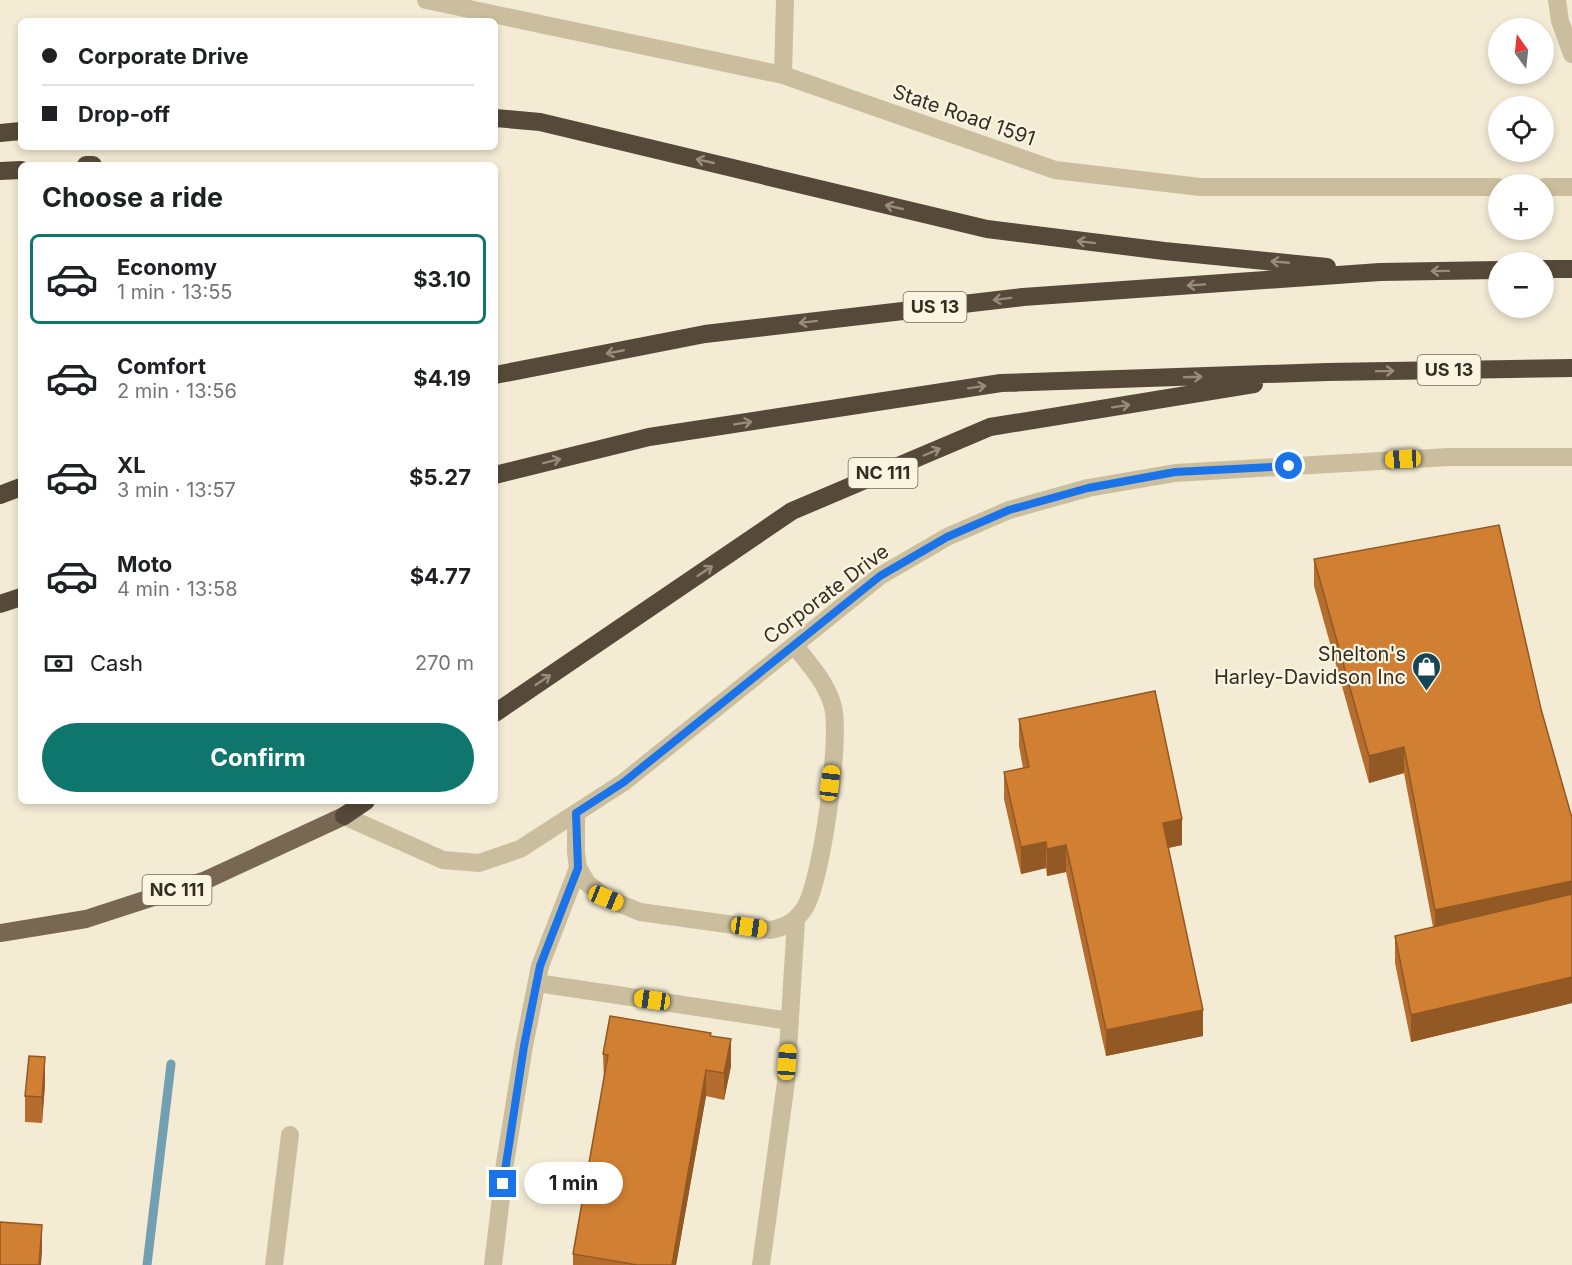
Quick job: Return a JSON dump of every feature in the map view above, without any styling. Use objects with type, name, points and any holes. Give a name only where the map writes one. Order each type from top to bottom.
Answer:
[{"type":"highway","points":[[498,118],[540,122],[987,229],[1164,251],[1380,272]]},
{"type":"highway","points":[[0,133],[18,131]]},
{"type":"highway","points":[[0,171],[18,170]]},
{"type":"highway","points":[[1554,269],[1572,269]]},
{"type":"highway","name":"US 13","points":[[498,374],[705,334],[1023,297],[1380,272],[1488,270]]},
{"type":"highway","name":"US 13","points":[[498,474],[649,437],[1001,383],[1327,372],[1572,368]]},
{"type":"highway","name":"NC 111","points":[[498,711],[792,511],[990,427],[1327,372]]},
{"type":"highway","points":[[0,497],[18,488]]},
{"type":"highway","points":[[0,497],[18,494]]},
{"type":"highway","points":[[0,604],[18,598]]},
{"type":"highway","points":[[344,816],[355,804]]},
{"type":"highway","name":"NC 111","points":[[344,816],[362,804]]},
{"type":"main road","name":"NC 111","points":[[0,933],[86,919],[206,880],[344,816]]},
{"type":"street","name":"State Road 1591","points":[[426,0],[783,75],[1055,170],[1200,187],[1488,187]]},
{"type":"street","points":[[783,75],[785,0]]},
{"type":"street","points":[[1557,0],[1560,21],[1572,54]]},
{"type":"street","points":[[1554,187],[1572,187]]},
{"type":"street","name":"Corporate Drive","points":[[344,816],[443,860],[479,863],[520,849],[624,782],[880,576],[947,537],[1009,510],[1088,488],[1175,472],[1449,457],[1572,457]]},
{"type":"street","points":[[578,868],[587,883],[606,898],[640,912],[770,930],[786,927],[796,920],[806,907],[821,852],[835,731],[834,710],[829,693],[794,645]]},
{"type":"street","points":[[493,1265],[507,1152],[540,966],[578,868],[576,813]]},
{"type":"street","points":[[761,1265],[786,1083],[796,920]]},
{"type":"street","points":[[537,982],[790,1021]]},
{"type":"street","points":[[274,1265],[290,1135]]},
{"type":"building","points":[[1499,525],[1541,709],[1572,818],[1572,881],[1435,910],[1404,747],[1369,756],[1314,559]]},
{"type":"building","points":[[1155,691],[1182,819],[1163,823],[1203,1010],[1106,1030],[1066,845],[1047,849],[1046,842],[1021,847],[1004,772],[1029,767],[1019,719]]},
{"type":"building","points":[[1572,894],[1572,977],[1411,1015],[1395,936]]},
{"type":"building","points":[[610,1016],[711,1033],[710,1036],[731,1039],[724,1073],[706,1070],[672,1265],[637,1265],[573,1254],[608,1055],[603,1054]]},
{"type":"building","points":[[29,1056],[45,1057],[42,1097],[25,1096]]},
{"type":"building","points":[[0,1222],[42,1225],[39,1265],[0,1265]]},
{"type":"waterway","points":[[147,1265],[171,1064]]},
{"type":"place","name":"Shelton's Harley-Davidson Inc","points":[[1427,692]]},
{"type":"route","points":[[503,1184],[524,1046],[540,966],[578,868],[576,813],[624,782],[880,576],[947,537],[1009,510],[1088,488],[1175,472],[1289,466]]}]
